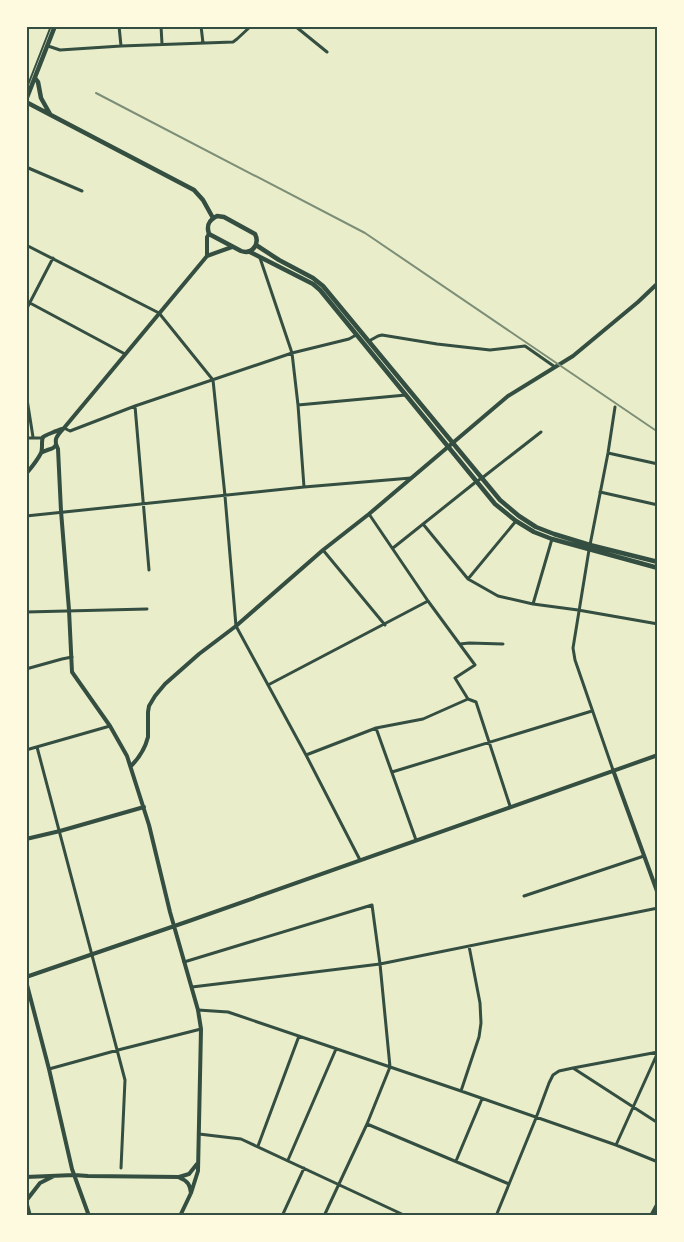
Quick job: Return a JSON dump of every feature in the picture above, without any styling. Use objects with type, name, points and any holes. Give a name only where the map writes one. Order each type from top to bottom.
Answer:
[{"type":"main road","points":[[55,26],[26,101],[194,190],[203,200],[213,218]]},
{"type":"main road","points":[[35,78],[38,82],[41,98],[51,115]]},
{"type":"main road","points":[[250,252],[256,245],[257,238],[255,234],[224,217],[217,216],[210,220],[208,225],[209,234],[232,247],[246,253],[250,252],[313,284],[328,298],[496,504],[516,521],[534,532],[658,568]]},
{"type":"main road","points":[[256,245],[313,278],[323,286],[500,500],[519,516],[553,536]]},
{"type":"main road","points":[[590,547],[658,562]]},
{"type":"street","points":[[119,26],[121,46]]},
{"type":"street","points":[[161,26],[162,44]]},
{"type":"street","points":[[202,26],[203,43]]},
{"type":"street","points":[[48,46],[60,50],[236,40],[251,26]]},
{"type":"street","points":[[295,26],[327,52]]},
{"type":"street","points":[[26,167],[82,191]]},
{"type":"street","points":[[207,256],[207,237],[209,234]]},
{"type":"street","points":[[26,244],[159,313],[213,380],[236,626],[360,860]]},
{"type":"street","points":[[26,474],[46,448],[54,447],[64,428],[207,256],[232,247]]},
{"type":"street","points":[[260,257],[292,353],[304,487]]},
{"type":"street","points":[[26,310],[53,258]]},
{"type":"street","points":[[131,766],[142,752],[148,738],[148,712],[151,701],[165,684],[508,396],[586,346],[658,284]]},
{"type":"street","points":[[30,303],[125,354]]},
{"type":"street","points":[[64,428],[70,431],[135,406],[292,353],[349,339],[357,335]]},
{"type":"street","points":[[369,341],[382,335],[490,350],[525,346],[555,367]]},
{"type":"street","points":[[298,405],[406,395],[410,391]]},
{"type":"street","points":[[26,392],[33,438]]},
{"type":"street","points":[[135,406],[149,570]]},
{"type":"street","points":[[615,407],[578,610],[573,648],[575,660],[592,710],[658,894]]},
{"type":"street","points":[[26,438],[43,438],[47,434],[64,428]]},
{"type":"street","points":[[392,548],[541,432]]},
{"type":"street","points":[[51,434],[54,436],[58,449],[72,672],[110,726],[131,766],[144,807],[170,912],[198,1010],[201,1029],[198,1162],[196,1178],[180,1216]]},
{"type":"street","points":[[43,438],[42,443],[53,452],[58,462]]},
{"type":"street","points":[[608,453],[658,464]]},
{"type":"street","points":[[26,516],[304,487],[411,478]]},
{"type":"street","points":[[600,492],[658,505]]},
{"type":"street","points":[[369,514],[428,601],[475,665],[455,678],[468,699],[476,702],[510,806]]},
{"type":"street","points":[[468,579],[519,516]]},
{"type":"street","points":[[423,524],[468,579],[498,596],[533,604],[658,624]]},
{"type":"street","points":[[533,604],[553,536]]},
{"type":"street","points":[[323,550],[385,625]]},
{"type":"street","points":[[268,684],[385,625],[428,601]]},
{"type":"street","points":[[26,612],[147,609]]},
{"type":"street","points":[[460,644],[503,644]]},
{"type":"street","points":[[26,669],[72,657]]},
{"type":"street","points":[[306,755],[376,728],[423,719],[468,699]]},
{"type":"street","points":[[392,772],[592,710]]},
{"type":"street","points":[[26,750],[110,726]]},
{"type":"street","points":[[376,728],[416,840]]},
{"type":"street","points":[[37,747],[125,1080],[121,1168]]},
{"type":"street","points":[[26,977],[658,755]]},
{"type":"street","points":[[26,839],[144,807]]},
{"type":"street","points":[[524,896],[644,856]]},
{"type":"street","points":[[184,962],[372,905],[390,1067],[367,1124],[324,1216]]},
{"type":"street","points":[[192,988],[380,964],[658,908]]},
{"type":"street","points":[[461,1091],[479,1037],[481,1023],[480,1003],[469,946]]},
{"type":"street","points":[[26,981],[74,1175],[89,1216]]},
{"type":"street","points":[[198,1010],[228,1012],[616,1145],[658,1162]]},
{"type":"street","points":[[49,1069],[201,1029]]},
{"type":"street","points":[[258,1146],[299,1036]]},
{"type":"street","points":[[288,1160],[336,1049]]},
{"type":"street","points":[[496,1216],[551,1078],[556,1072],[658,1052]]},
{"type":"street","points":[[616,1145],[658,1052]]},
{"type":"street","points":[[573,1068],[658,1123]]},
{"type":"street","points":[[456,1161],[482,1099]]},
{"type":"street","points":[[367,1124],[509,1184]]},
{"type":"street","points":[[199,1134],[241,1139],[406,1216]]},
{"type":"street","points":[[27,1177],[74,1175],[179,1177],[189,1174],[198,1162]]},
{"type":"street","points":[[282,1216],[304,1168]]},
{"type":"street","points":[[30,1216],[26,1201],[40,1183],[56,1175]]},
{"type":"street","points":[[179,1177],[189,1183],[191,1193]]},
{"type":"street","points":[[651,1216],[656,1210],[658,1203]]},
{"type":"lane","points":[[26,90],[51,26]]},
{"type":"lane","points":[[26,1171],[27,1177]]},
{"type":"railway","points":[[96,93],[365,233],[658,432]]}]
